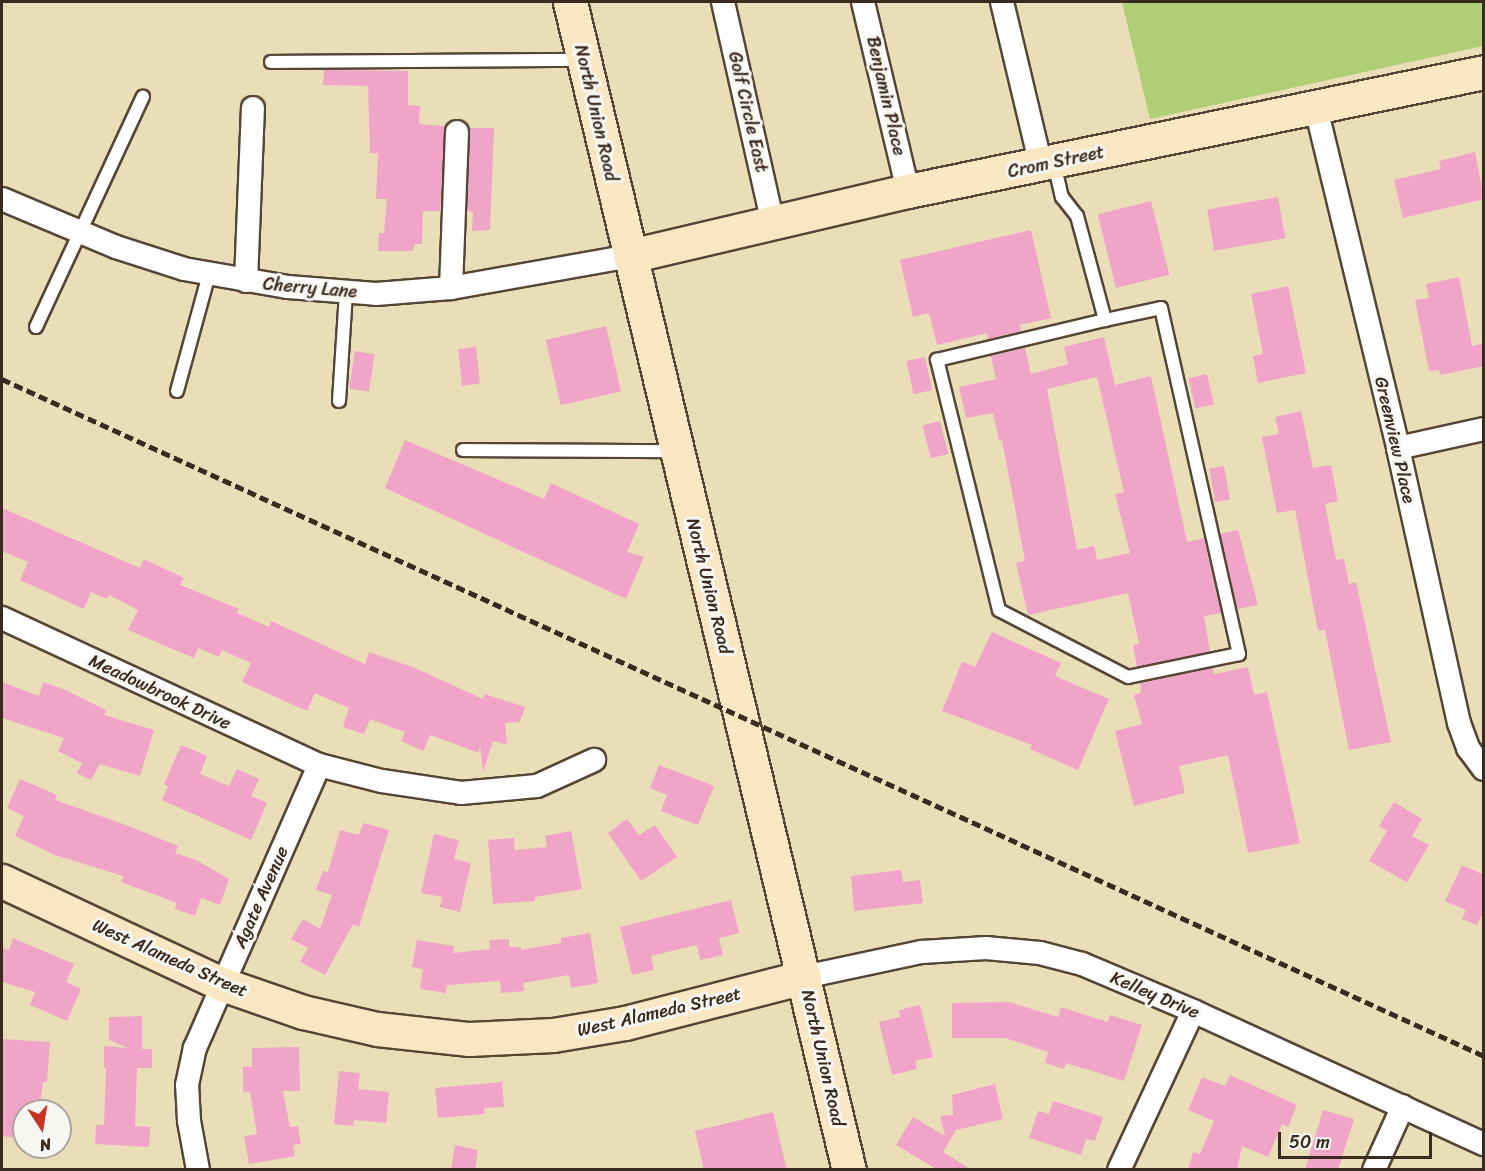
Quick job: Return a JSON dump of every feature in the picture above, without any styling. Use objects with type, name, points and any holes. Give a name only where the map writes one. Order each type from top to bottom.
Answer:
[{"type":"street","name":"North Union Road","points":[[570,2],[849,1170]]},
{"type":"street","name":"Golf Circle East","points":[[723,2],[773,223]]},
{"type":"street","name":"Benjamin Place","points":[[863,2],[908,191]]},
{"type":"street","points":[[1002,2],[1048,164]]},
{"type":"street","name":"Crom Street","points":[[630,256],[908,191],[1048,164],[1484,72]]},
{"type":"street","points":[[246,281],[254,108]]},
{"type":"street","name":"Greenview Place","points":[[1316,108],[1398,448],[1459,723],[1468,748],[1484,769]]},
{"type":"street","points":[[451,288],[457,132]]},
{"type":"street","name":"Cherry Lane","points":[[2,199],[116,247],[209,273],[246,281],[346,292],[376,294],[451,288],[630,256]]},
{"type":"street","points":[[1398,448],[1484,429]]},
{"type":"street","name":"Meadowbrook Drive","points":[[2,618],[318,765],[382,781],[460,793],[537,786],[594,760]]},
{"type":"street","name":"Agate Avenue","points":[[198,1170],[189,1121],[187,1085],[195,1048],[318,765]]},
{"type":"street","name":"West Alameda Street","points":[[2,881],[222,984],[303,1012],[376,1029],[469,1039],[553,1035],[600,1028],[804,977]]},
{"type":"street","name":"Kelley Drive","points":[[804,977],[922,952],[997,949],[1040,953],[1082,964],[1193,1011],[1484,1144]]},
{"type":"street","points":[[1119,1170],[1193,1011]]},
{"type":"street","points":[[1374,1170],[1403,1106]]},
{"type":"lane","points":[[272,62],[584,60]]},
{"type":"lane","points":[[36,327],[78,232],[143,97]]},
{"type":"lane","points":[[1048,164],[1062,197],[1077,216],[1105,320]]},
{"type":"lane","points":[[177,391],[209,273]]},
{"type":"lane","points":[[339,401],[346,292]]},
{"type":"lane","points":[[1161,308],[1239,654],[1128,677],[999,610],[937,360],[1105,320],[1161,308]]},
{"type":"lane","points":[[463,450],[677,451]]},
{"type":"green space","points":[[1122,2],[1483,2],[1483,46],[1150,119]]},
{"type":"building","points":[[324,70],[408,71],[408,105],[420,106],[419,124],[445,126],[440,211],[423,211],[422,244],[415,244],[413,251],[378,251],[379,233],[384,233],[387,199],[376,199],[378,153],[370,153],[368,86],[323,85]]},
{"type":"building","points":[[470,128],[494,128],[490,230],[472,231],[473,212],[467,211]]},
{"type":"building","points":[[1475,152],[1484,199],[1403,218],[1394,180],[1441,169],[1439,161]]},
{"type":"building","points":[[1278,197],[1285,238],[1214,251],[1207,210]]},
{"type":"building","points":[[1151,201],[1169,275],[1116,288],[1098,214]]},
{"type":"building","points":[[1031,230],[1051,318],[1020,325],[1021,331],[988,339],[987,333],[937,345],[929,313],[913,317],[900,260]]},
{"type":"building","points":[[1459,277],[1472,346],[1484,343],[1484,366],[1440,375],[1439,370],[1429,371],[1415,300],[1429,298],[1426,284]]},
{"type":"building","points":[[1288,286],[1306,373],[1258,383],[1253,356],[1263,354],[1251,294]]},
{"type":"building","points":[[606,326],[621,391],[561,405],[546,340]]},
{"type":"building","points":[[1104,337],[1115,385],[1151,376],[1187,542],[1204,538],[1221,613],[1204,616],[1210,652],[1137,667],[1133,645],[1139,644],[1128,593],[1028,615],[1016,563],[1025,561],[1002,440],[999,441],[993,413],[966,418],[959,387],[996,379],[991,356],[1025,348],[1031,374],[1068,364],[1064,347]],"holes":[[[1097,377],[1124,492],[1115,494],[1130,553],[1097,560],[1094,546],[1077,550],[1047,389]]]},
{"type":"building","points":[[476,347],[480,384],[462,386],[458,349]]},
{"type":"building","points":[[355,351],[375,354],[369,392],[349,389]]},
{"type":"building","points":[[925,357],[932,390],[913,394],[906,361]]},
{"type":"building","points":[[1207,374],[1214,404],[1195,408],[1188,378]]},
{"type":"building","points":[[1301,411],[1313,468],[1331,465],[1338,501],[1325,504],[1336,560],[1344,559],[1349,584],[1356,582],[1391,742],[1349,750],[1325,630],[1318,631],[1295,510],[1277,513],[1262,437],[1279,434],[1275,417]]},
{"type":"building","points":[[940,421],[948,454],[931,458],[923,425]]},
{"type":"building","points":[[405,440],[544,499],[551,483],[639,524],[627,552],[644,557],[626,599],[385,488]]},
{"type":"building","points":[[1224,466],[1230,499],[1215,502],[1209,469]]},
{"type":"building","points":[[2,508],[140,568],[144,559],[184,578],[180,585],[239,609],[237,613],[269,627],[271,621],[365,664],[369,652],[415,668],[483,699],[484,694],[525,707],[520,722],[505,723],[507,745],[493,741],[483,772],[480,745],[479,753],[430,735],[423,751],[401,741],[405,732],[370,719],[364,734],[343,727],[349,708],[315,693],[307,711],[242,682],[251,663],[222,650],[219,657],[198,648],[194,658],[128,630],[138,610],[109,595],[107,599],[91,592],[84,609],[20,580],[28,562],[2,551]]},
{"type":"building","points":[[1238,530],[1258,605],[1237,609],[1220,534]]},
{"type":"building","points":[[992,632],[1061,663],[1055,676],[1109,699],[1078,770],[1030,749],[1032,745],[942,711],[962,662],[975,667]]},
{"type":"building","points":[[1248,667],[1254,695],[1267,692],[1300,843],[1248,853],[1228,755],[1179,766],[1185,793],[1134,806],[1115,731],[1142,724],[1134,695],[1141,693],[1140,683],[1213,668],[1214,674]]},
{"type":"building","points":[[2,682],[39,696],[43,682],[106,710],[104,715],[154,730],[140,776],[100,764],[91,780],[77,773],[82,763],[58,751],[64,738],[2,718]]},
{"type":"building","points":[[181,745],[207,756],[200,774],[229,786],[237,769],[259,779],[251,796],[267,803],[251,840],[162,800],[168,786],[164,784]]},
{"type":"building","points":[[659,765],[714,786],[698,825],[661,811],[667,795],[650,788]]},
{"type":"building","points":[[20,779],[57,795],[55,800],[178,846],[175,853],[196,860],[229,879],[220,905],[201,898],[195,916],[175,909],[177,903],[121,882],[123,876],[55,855],[15,836],[24,816],[7,808]]},
{"type":"building","points":[[1394,802],[1422,819],[1412,836],[1429,845],[1407,882],[1369,861],[1387,831],[1379,826]]},
{"type":"building","points":[[627,819],[639,835],[655,825],[677,857],[641,881],[608,833]]},
{"type":"building","points":[[363,823],[389,830],[359,927],[353,924],[325,975],[300,962],[308,948],[291,939],[303,919],[320,929],[332,895],[316,890],[323,871],[328,872],[340,830],[359,835]]},
{"type":"building","points":[[571,831],[582,889],[535,897],[535,901],[493,904],[488,840],[514,838],[515,850],[547,847],[545,836]]},
{"type":"building","points":[[434,834],[459,840],[454,859],[471,863],[460,912],[440,907],[442,897],[421,893]]},
{"type":"building","points":[[1462,865],[1482,874],[1484,871],[1484,917],[1481,916],[1477,925],[1462,919],[1466,910],[1445,901]]},
{"type":"building","points":[[901,870],[903,882],[920,880],[923,903],[854,911],[851,876]]},
{"type":"building","points":[[731,900],[739,933],[719,938],[723,955],[700,960],[697,945],[651,956],[654,970],[632,975],[620,927]]},
{"type":"building","points":[[590,933],[598,983],[571,988],[569,975],[523,983],[524,991],[501,993],[500,981],[447,985],[446,993],[420,989],[423,969],[412,967],[417,940],[454,946],[453,953],[490,949],[489,940],[509,939],[509,947],[521,947],[521,950],[561,943],[561,938]]},
{"type":"building","points":[[13,938],[74,964],[66,982],[81,989],[67,1021],[30,1005],[35,992],[2,982],[2,948],[9,950]]},
{"type":"building","points":[[1009,1002],[1058,1017],[1061,1007],[1108,1022],[1110,1015],[1142,1025],[1124,1081],[1066,1063],[1064,1069],[1045,1063],[1048,1052],[1005,1038],[952,1038],[952,1003]]},
{"type":"building","points":[[920,1005],[933,1057],[915,1061],[917,1069],[892,1075],[879,1022],[900,1017],[899,1010]]},
{"type":"building","points":[[142,1016],[142,1049],[152,1049],[152,1068],[137,1068],[135,1126],[150,1127],[149,1147],[95,1144],[96,1125],[104,1125],[106,1068],[104,1068],[104,1046],[128,1048],[109,1040],[109,1017]]},
{"type":"building","points":[[2,1039],[50,1042],[47,1082],[43,1082],[41,1099],[12,1099],[12,1137],[2,1136]]},
{"type":"building","points":[[299,1047],[300,1091],[283,1091],[290,1127],[298,1126],[301,1144],[293,1145],[295,1156],[249,1164],[244,1136],[257,1134],[250,1092],[243,1092],[243,1067],[252,1067],[252,1048]]},
{"type":"building","points":[[339,1071],[360,1073],[358,1089],[389,1092],[386,1123],[354,1120],[353,1126],[334,1124]]},
{"type":"building","points":[[1230,1075],[1297,1105],[1288,1127],[1282,1124],[1268,1157],[1242,1146],[1237,1170],[1188,1170],[1193,1152],[1200,1154],[1214,1121],[1188,1110],[1202,1077],[1225,1086]]},
{"type":"building","points":[[502,1082],[504,1107],[484,1108],[485,1114],[438,1118],[435,1088]]},
{"type":"building","points":[[995,1084],[1003,1119],[956,1130],[943,1152],[972,1170],[938,1170],[896,1145],[913,1117],[945,1136],[940,1116],[953,1115],[952,1095]]},
{"type":"building","points":[[1053,1101],[1103,1117],[1095,1141],[1086,1139],[1081,1155],[1029,1138],[1038,1111],[1049,1114]]},
{"type":"building","points":[[1323,1110],[1354,1119],[1338,1170],[1305,1170]]},
{"type":"building","points":[[773,1112],[787,1170],[704,1170],[695,1131]]},
{"type":"building","points":[[455,1145],[478,1150],[475,1170],[451,1170]]},
{"type":"railway","points":[[2,379],[1484,1056]]}]
